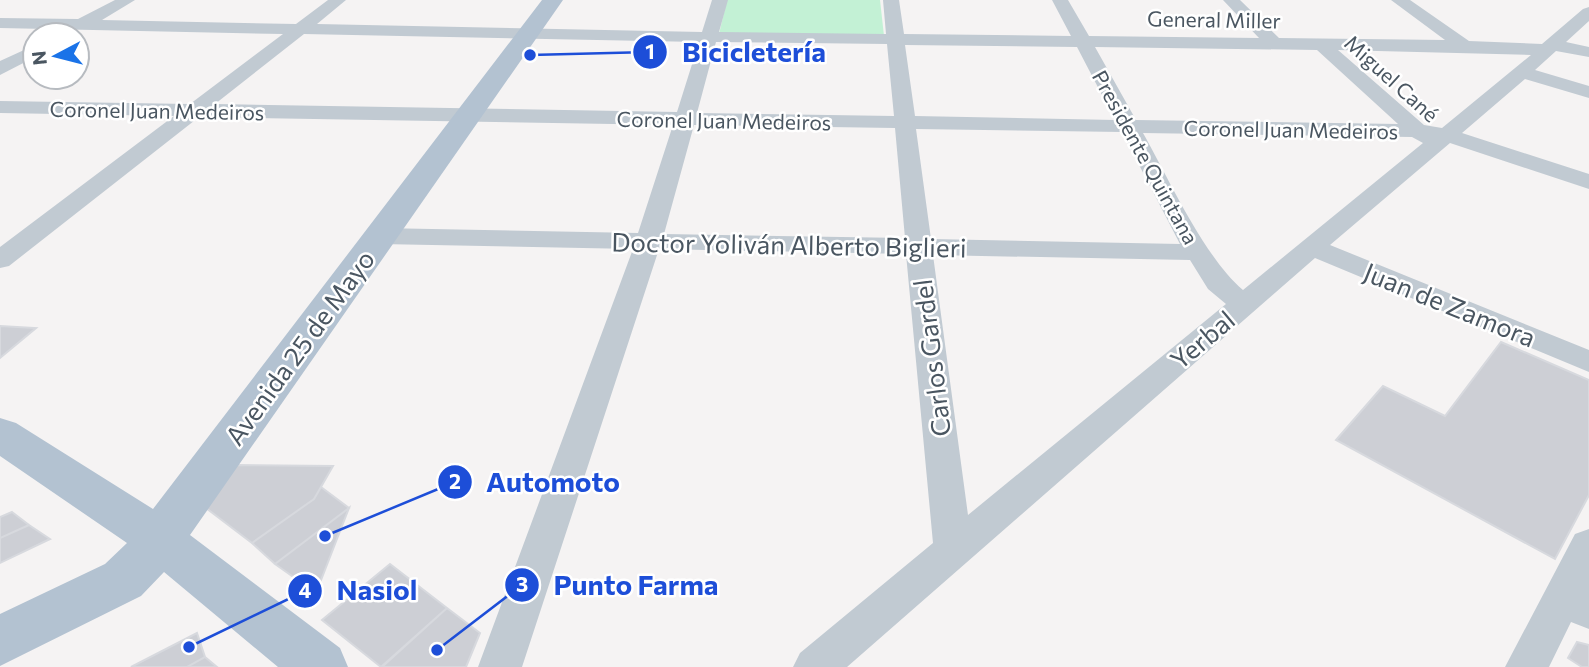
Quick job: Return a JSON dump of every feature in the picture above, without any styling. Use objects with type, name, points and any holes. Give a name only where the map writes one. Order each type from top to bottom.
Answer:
[{"type":"main road","name":"Avenida 25 de Mayo","points":[[0,641],[123,580],[141,564],[553,0]]},
{"type":"main road","points":[[0,434],[158,538],[320,667]]},
{"type":"street","points":[[88,21],[127,0]]},
{"type":"street","points":[[0,260],[338,0]]},
{"type":"street","points":[[500,667],[649,241],[720,0]]},
{"type":"street","name":"Carlos Gardel","points":[[891,0],[953,549]]},
{"type":"street","name":"Presidente Quintana","points":[[1060,0],[1198,252],[1218,283],[1243,304]]},
{"type":"street","points":[[1231,0],[1274,43]]},
{"type":"street","points":[[1399,0],[1465,46]]},
{"type":"street","points":[[1580,0],[1589,4]]},
{"type":"street","name":"Yerbal","points":[[815,667],[1311,247],[1433,138],[1522,72],[1589,12]]},
{"type":"street","name":"General Miller","points":[[0,23],[21,24]]},
{"type":"street","name":"General Miller","points":[[91,25],[709,37],[1549,47],[1589,52]]},
{"type":"street","name":"Miguel Cané","points":[[1320,43],[1433,138]]},
{"type":"street","points":[[0,69],[21,58]]},
{"type":"street","points":[[1522,72],[1589,92]]},
{"type":"street","name":"Coronel Juan Medeiros","points":[[0,107],[1129,125],[1433,138]]},
{"type":"street","points":[[1433,138],[1589,181]]},
{"type":"street","name":"Doctor Yoliván Alberto Biglieri","points":[[380,236],[1198,252]]},
{"type":"street","name":"Juan de Zamora","points":[[1311,247],[1589,362]]},
{"type":"street","points":[[1527,667],[1576,603],[1589,545]]},
{"type":"green space","points":[[727,0],[880,0],[884,36],[719,34]]},
{"type":"building","points":[[0,326],[36,328],[0,358]]},
{"type":"building","points":[[1501,342],[1589,380],[1589,495],[1555,559],[1336,440],[1383,386],[1445,416]]},
{"type":"building","points":[[233,465],[333,466],[314,499],[252,543],[202,505]]},
{"type":"building","points":[[321,487],[349,508],[275,564],[252,543],[314,499]]},
{"type":"building","points":[[349,508],[316,593],[275,564]]},
{"type":"building","points":[[12,512],[29,525],[0,538],[0,517]]},
{"type":"building","points":[[29,525],[50,539],[0,563],[0,538]]},
{"type":"building","points":[[390,564],[447,608],[381,667],[322,620]]},
{"type":"building","points":[[447,608],[480,633],[466,667],[382,667]]},
{"type":"building","points":[[197,633],[205,657],[187,667],[131,667]]},
{"type":"building","points":[[1577,642],[1589,645],[1589,667],[1582,667],[1568,658]]},
{"type":"building","points":[[205,657],[217,667],[187,667]]},
{"type":"place","name":"Bicicletería","points":[[530,55]]},
{"type":"place","name":"Automoto","points":[[325,536]]},
{"type":"place","name":"Nasiol","points":[[189,647]]},
{"type":"place","name":"Punto Farma","points":[[437,650]]}]
